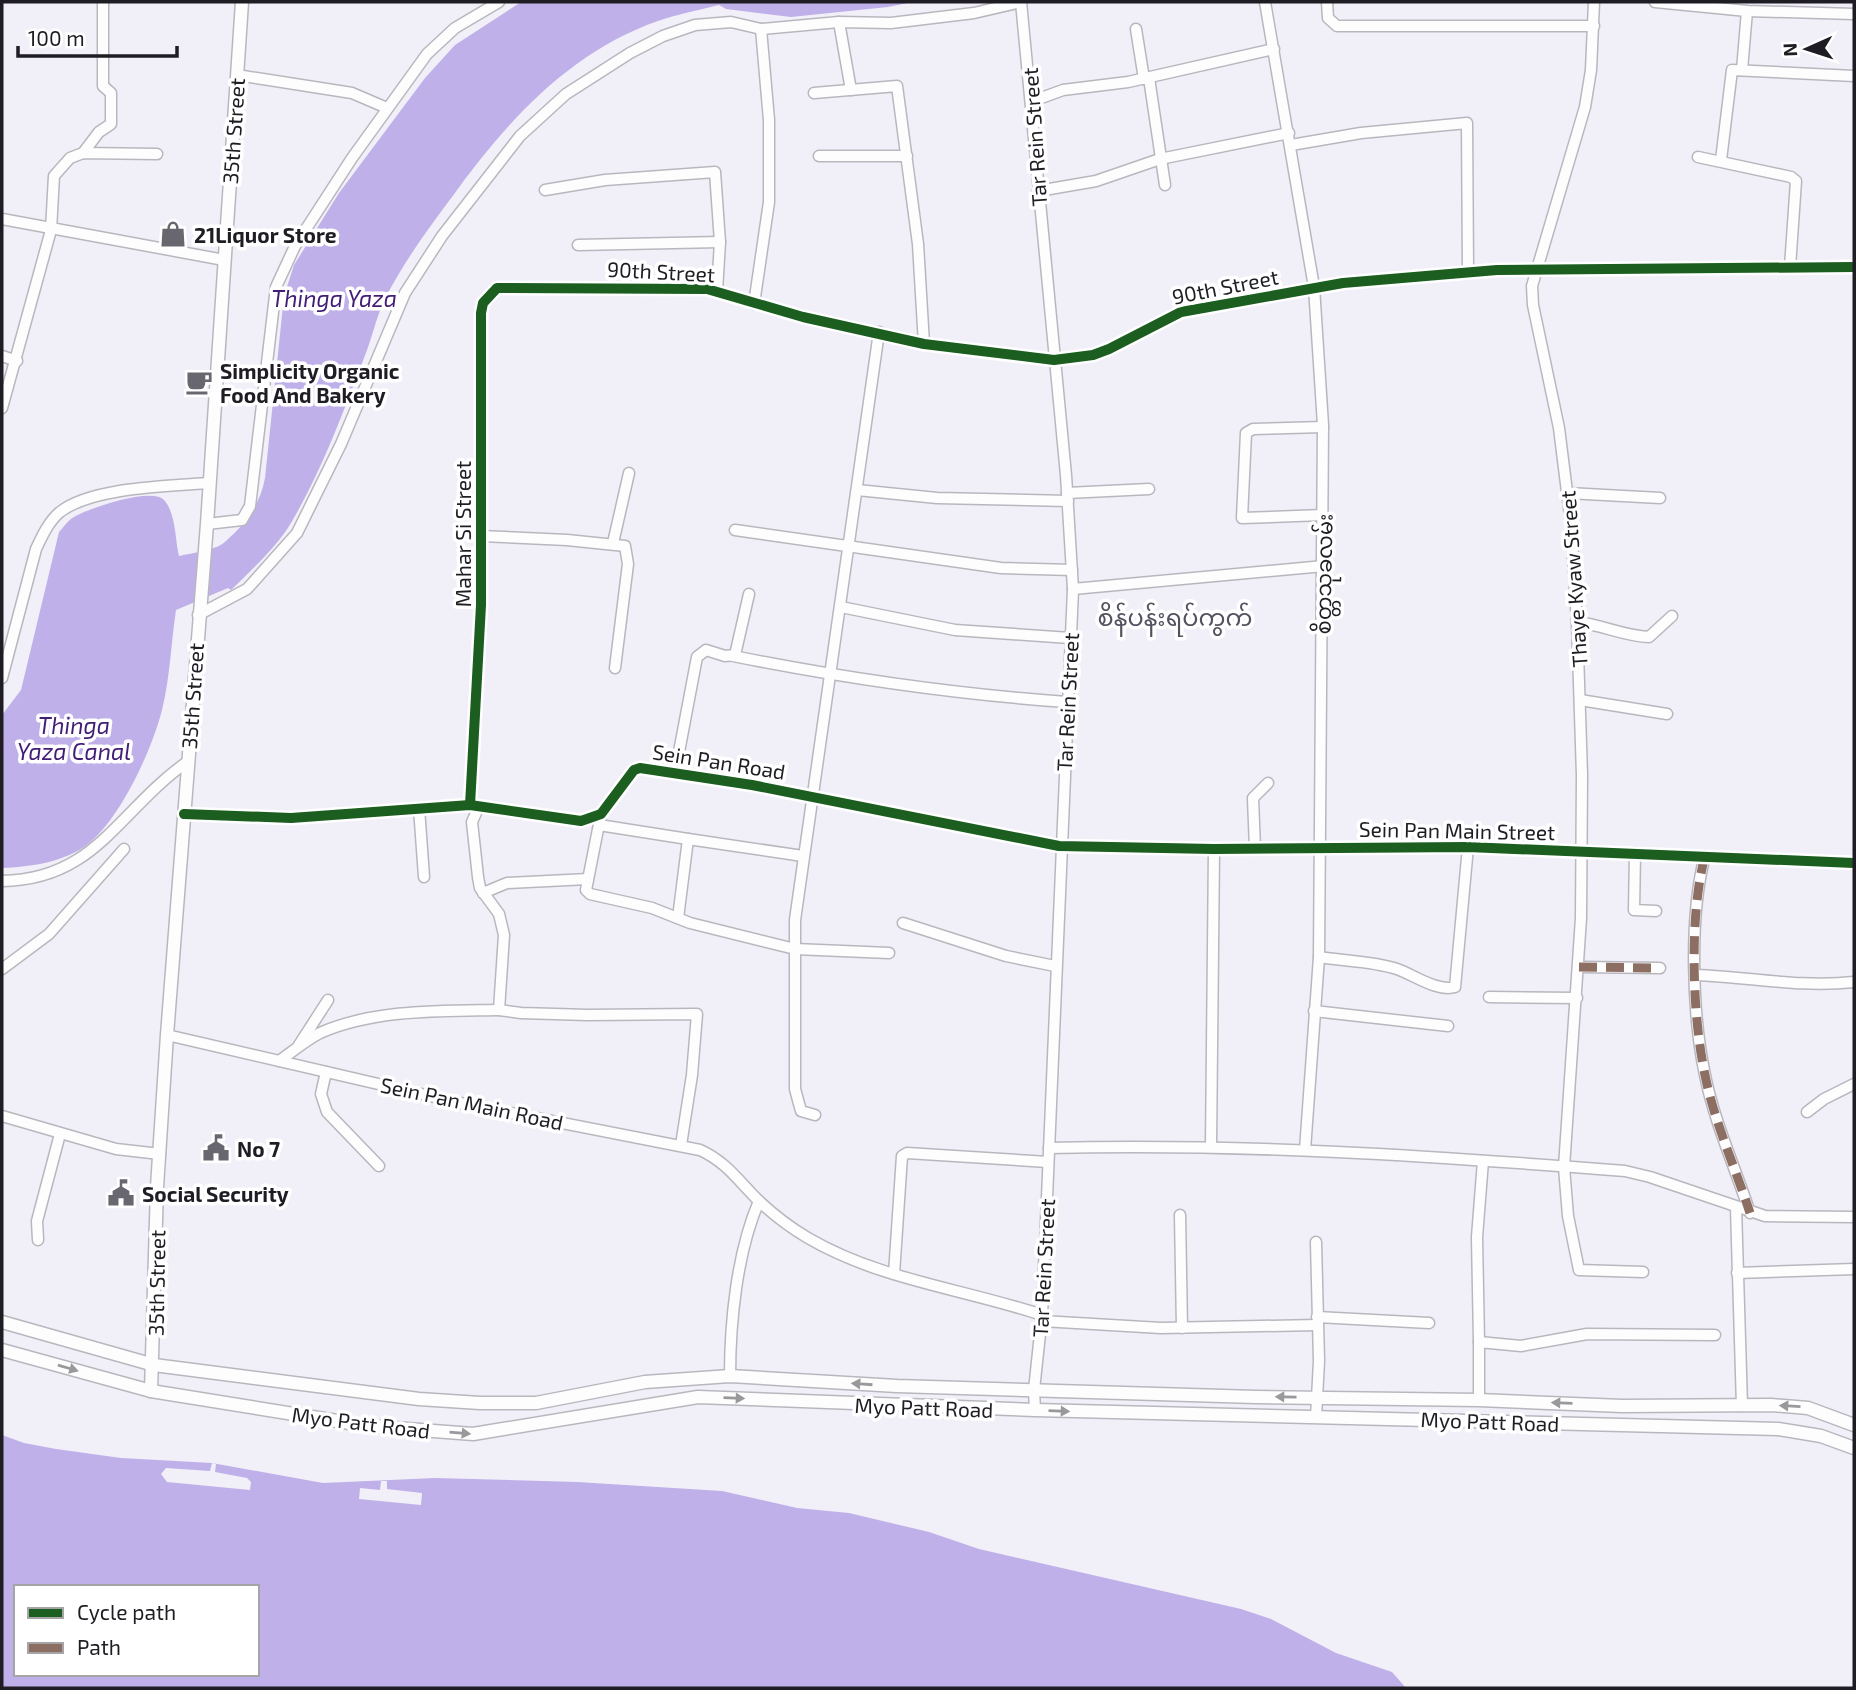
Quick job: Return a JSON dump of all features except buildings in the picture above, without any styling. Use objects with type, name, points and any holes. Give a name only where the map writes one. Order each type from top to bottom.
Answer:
[{"type":"main road","name":"35th Street","points":[[151,1391],[167,1035],[198,610],[207,524],[242,2]]},
{"type":"main road","name":"Myo Patt Road","points":[[2,1322],[154,1365],[419,1399],[480,1403],[536,1403],[645,1382],[697,1376],[730,1376],[897,1386],[1256,1397],[1479,1399],[1622,1406],[1808,1408],[1854,1426]]},
{"type":"main road","name":"Myo Patt Road","points":[[2,1350],[151,1391],[368,1426],[473,1434],[698,1397],[1035,1410],[1440,1418],[1788,1430],[1821,1436],[1854,1448]]},
{"type":"main road","points":[[697,1376],[698,1397]]},
{"type":"main road","points":[[1256,1397],[1256,1416]]},
{"type":"main road","points":[[1622,1406],[1623,1426]]},
{"type":"street","points":[[83,153],[99,132],[111,124],[111,93],[103,86],[103,2]]},
{"type":"street","points":[[207,524],[242,520],[250,506],[279,275],[344,169],[436,44],[455,28],[499,2]]},
{"type":"street","points":[[198,610],[247,589],[297,533],[341,444],[405,293],[442,236],[520,136],[566,94],[663,36],[695,25],[731,22],[761,29],[839,22],[891,23],[974,13],[1021,2]]},
{"type":"street","name":"Tar Rein Street","points":[[1021,2],[1033,100],[1038,191],[1068,497],[1073,589],[1059,846],[1042,1318],[1034,1390],[1035,1410]]},
{"type":"street","name":"စိတ္တသုခလမ်း","points":[[1265,2],[1314,288],[1323,427],[1319,957],[1305,1150]]},
{"type":"street","points":[[1327,2],[1328,18],[1337,26],[1594,26]]},
{"type":"street","name":"Thaye Kyaw Street","points":[[1594,2],[1591,70],[1577,140],[1535,270],[1533,305],[1559,428],[1568,494],[1580,701],[1579,967],[1564,1167],[1567,1206],[1579,1270],[1643,1272]]},
{"type":"street","points":[[1655,2],[1747,11],[1854,14]]},
{"type":"street","points":[[1742,71],[1747,11]]},
{"type":"street","points":[[839,22],[851,90]]},
{"type":"street","points":[[754,304],[769,202],[769,120],[761,29]]},
{"type":"street","points":[[1136,29],[1165,185]]},
{"type":"street","points":[[1033,100],[1063,90],[1147,78],[1274,48]]},
{"type":"street","points":[[1721,160],[1731,71],[1854,76]]},
{"type":"street","points":[[237,75],[352,93],[387,108]]},
{"type":"street","points":[[814,93],[897,86],[919,244],[924,344]]},
{"type":"street","points":[[1291,145],[1361,133],[1467,123],[1468,271]]},
{"type":"street","points":[[1038,191],[1096,181],[1160,159],[1289,133]]},
{"type":"street","points":[[2,408],[51,230],[54,176],[70,158],[83,153],[157,154]]},
{"type":"street","points":[[819,156],[907,156]]},
{"type":"street","points":[[1698,157],[1791,177],[1796,181],[1790,267]]},
{"type":"street","points":[[545,190],[605,180],[710,170],[718,177],[720,243],[717,291]]},
{"type":"street","points":[[2,219],[224,260]]},
{"type":"street","points":[[578,245],[720,243]]},
{"type":"street","name":"90th Street","points":[[516,286],[717,291],[754,304],[924,344],[1054,360],[1093,355],[1109,349],[1181,312],[1314,288],[1468,271],[1854,267]]},
{"type":"street","name":"Mahar Si Street","points":[[483,892],[478,877],[477,846],[471,822],[474,806],[481,605],[481,313],[483,303],[497,288],[516,286]]},
{"type":"street","points":[[815,1115],[801,1111],[795,1089],[795,949],[811,796],[841,607],[879,332]]},
{"type":"street","points":[[2,356],[17,361]]},
{"type":"street","points":[[1323,427],[1253,429],[1246,433],[1242,519],[1324,515]]},
{"type":"street","points":[[613,543],[629,474]]},
{"type":"street","points":[[2,678],[36,549],[46,528],[60,512],[75,504],[125,490],[209,483]]},
{"type":"street","points":[[857,489],[937,498],[1068,497],[1150,489]]},
{"type":"street","points":[[1568,494],[1660,498]]},
{"type":"street","points":[[735,530],[1001,568],[1072,570]]},
{"type":"street","points":[[481,536],[613,543],[625,546],[628,556],[615,668]]},
{"type":"street","points":[[1073,589],[1324,566]]},
{"type":"street","points":[[733,656],[749,594]]},
{"type":"street","points":[[841,607],[955,630],[1070,638]]},
{"type":"street","points":[[1577,622],[1602,625],[1622,636],[1649,637],[1672,616]]},
{"type":"street","points":[[675,773],[697,657],[706,650],[829,675],[1003,698],[1066,702]]},
{"type":"street","points":[[1580,701],[1667,714]]},
{"type":"street","points":[[2,881],[42,878],[76,863],[140,801],[187,762]]},
{"type":"street","name":"Sein Pan Road","points":[[600,819],[637,769],[811,796],[1059,846]]},
{"type":"street","points":[[1255,849],[1253,798],[1268,783]]},
{"type":"street","points":[[184,814],[291,818],[474,806],[571,822],[600,819],[688,839],[803,856]]},
{"type":"street","points":[[419,808],[424,877]]},
{"type":"street","points":[[600,819],[586,890],[590,894],[652,908],[678,918],[795,949],[889,953]]},
{"type":"street","points":[[678,918],[688,839]]},
{"type":"street","name":"Sein Pan Main Street","points":[[1059,846],[1214,849],[1468,847],[1854,863]]},
{"type":"street","points":[[1319,957],[1390,967],[1438,985],[1455,987],[1468,847]]},
{"type":"street","points":[[2,969],[49,934],[124,849]]},
{"type":"street","points":[[1211,1146],[1214,849]]},
{"type":"street","points":[[1634,853],[1634,911],[1656,911]]},
{"type":"street","points":[[1705,856],[1699,880],[1696,975],[1699,1040],[1705,1077],[1750,1213]]},
{"type":"street","points":[[499,1010],[503,929],[493,903],[483,892],[507,883],[588,879]]},
{"type":"street","points":[[903,923],[1006,956],[1055,966]]},
{"type":"street","points":[[1579,967],[1660,968]]},
{"type":"street","points":[[1696,975],[1766,978],[1798,985],[1854,982]]},
{"type":"street","points":[[1489,996],[1577,998]]},
{"type":"street","points":[[298,1047],[328,1000]]},
{"type":"street","points":[[279,1061],[320,1033],[368,1020],[422,1013],[499,1010],[575,1015],[697,1014],[692,1075],[681,1145]]},
{"type":"street","points":[[1314,1011],[1448,1026]]},
{"type":"street","name":"Sein Pan Main Road","points":[[167,1035],[460,1102],[681,1145],[714,1157],[740,1178],[759,1201],[810,1240],[845,1257],[1042,1318],[1182,1328],[1317,1321],[1429,1323]]},
{"type":"street","points":[[326,1072],[321,1094],[327,1112],[379,1166]]},
{"type":"street","points":[[1807,1112],[1824,1099],[1854,1084]]},
{"type":"street","points":[[2,1116],[116,1149],[160,1154]]},
{"type":"street","points":[[38,1240],[37,1221],[60,1134]]},
{"type":"street","points":[[1049,1148],[1211,1146],[1483,1161],[1637,1173],[1750,1213],[1784,1218],[1854,1217]]},
{"type":"street","points":[[894,1274],[902,1156],[907,1153],[1048,1162]]},
{"type":"street","points":[[1479,1399],[1477,1237],[1483,1161]]},
{"type":"street","points":[[730,1376],[730,1344],[745,1236],[759,1201]]},
{"type":"street","points":[[1736,1208],[1742,1406]]},
{"type":"street","points":[[1180,1215],[1182,1328]]},
{"type":"street","points":[[1316,1242],[1319,1362],[1316,1417]]},
{"type":"street","points":[[1737,1273],[1854,1269]]},
{"type":"street","points":[[1479,1342],[1521,1346],[1587,1334],[1715,1335]]},
{"type":"water","points":[[521,2],[913,2],[791,17],[726,9],[719,5],[688,12],[626,34],[596,51],[542,93],[517,117],[472,169],[400,272],[382,306],[322,463],[285,532],[231,590],[228,588],[176,610],[162,710],[143,763],[112,818],[88,844],[69,855],[35,865],[2,868],[2,715],[21,690],[59,532],[70,520],[82,513],[119,500],[145,496],[156,496],[167,504],[173,518],[179,556],[217,547],[240,527],[256,505],[263,488],[284,296],[294,265],[339,193],[425,78],[455,45]]},
{"type":"water","points":[[2,1435],[24,1443],[56,1449],[121,1458],[212,1463],[323,1483],[435,1478],[577,1482],[722,1491],[797,1508],[849,1513],[929,1532],[979,1549],[1241,1609],[1271,1619],[1336,1653],[1392,1672],[1406,1688],[2,1688]]},
{"type":"pier","points":[[212,1463],[216,1464],[215,1472],[247,1478],[251,1482],[250,1490],[167,1482],[161,1474],[166,1468],[210,1471]]},
{"type":"pier","points":[[381,1481],[387,1481],[387,1489],[422,1493],[421,1505],[359,1499],[360,1488],[380,1490]]},
{"type":"marked path","points":[[1705,856],[1696,907],[1694,965],[1697,1023],[1705,1075],[1714,1110],[1750,1213]]},
{"type":"marked path","points":[[1579,967],[1660,968]]},
{"type":"cycle path","points":[[470,805],[481,605],[481,313],[483,303],[497,288],[707,289],[803,317],[924,344],[1054,360],[1093,355],[1109,349],[1181,312],[1343,283],[1497,270],[1854,267]]},
{"type":"cycle path","points":[[184,814],[291,818],[470,805],[581,821],[601,814],[634,770],[640,768],[752,785],[1059,846],[1214,849],[1468,847],[1854,863]]},
{"type":"place","name":"21Liquor Store","points":[[173,234]]},
{"type":"place","name":"Simplicity Organic Food And Bakery","points":[[199,382]]},
{"type":"place","name":"No 7","points":[[216,1148]]},
{"type":"place","name":"Social Security","points":[[121,1193]]},
{"type":"district","name":"စိန်ပန်းရပ်ကွက်","points":[[1175,616]]},
{"type":"water label","name":"Thinga Yaza","points":[[334,298]]},
{"type":"water label","name":"Thinga Yaza Canal","points":[[74,738]]}]
